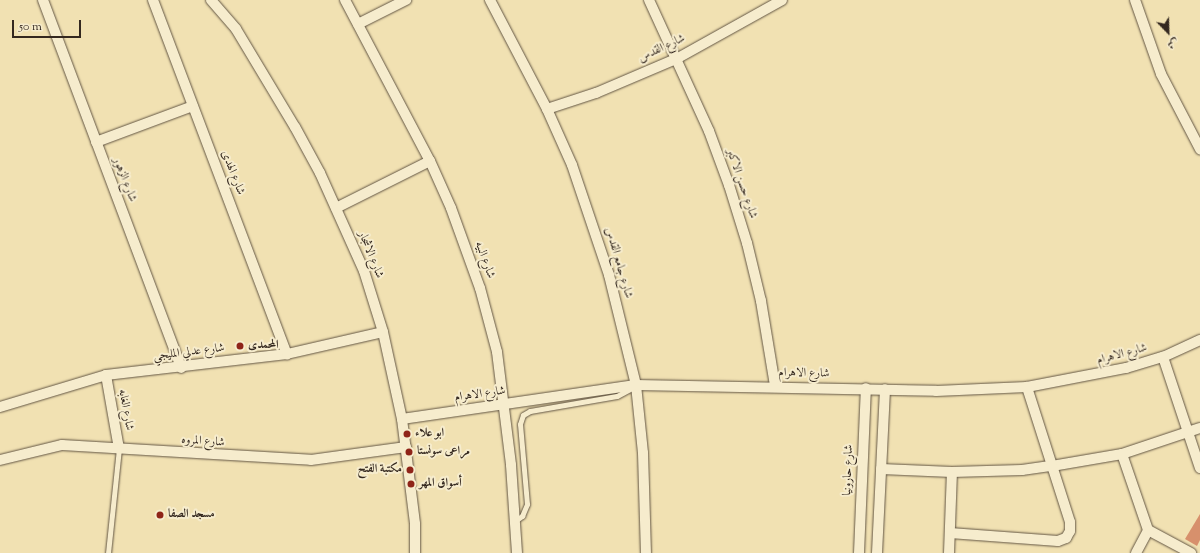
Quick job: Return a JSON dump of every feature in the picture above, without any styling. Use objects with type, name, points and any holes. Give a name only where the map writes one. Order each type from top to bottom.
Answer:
[{"type":"street","name":"شارع الزهور","points":[[43,0],[181,368]]},
{"type":"street","name":"شارع الهدى","points":[[153,0],[287,354]]},
{"type":"street","name":"شارع الاشجار","points":[[211,0],[236,29],[294,127],[336,208],[364,271],[383,332],[402,419],[415,524],[415,553]]},
{"type":"street","name":"شارع البيه","points":[[345,0],[430,161],[451,208],[480,288],[497,352],[504,405],[515,522],[516,553]]},
{"type":"street","points":[[358,24],[406,0]]},
{"type":"street","name":"شارع جامع القدس","points":[[490,0],[547,109],[592,220],[609,275],[636,385],[643,452],[646,553]]},
{"type":"street","name":"شارع حسن الاكبر","points":[[649,0],[678,58],[709,131],[747,243],[761,301],[775,386]]},
{"type":"street","name":"شارع القدس","points":[[547,109],[596,93],[678,58],[782,0]]},
{"type":"street","points":[[1135,0],[1160,74],[1200,149]]},
{"type":"street","points":[[96,142],[193,106]]},
{"type":"street","points":[[336,208],[430,161]]},
{"type":"street","name":"شارع عدلي المليجي","points":[[0,407],[106,375],[181,368],[287,354],[383,332]]},
{"type":"street","name":"شارع الاهرام","points":[[402,419],[636,385],[775,386],[959,391],[1027,387],[1081,379],[1163,357],[1200,340]]},
{"type":"street","points":[[1163,357],[1200,468]]},
{"type":"street","name":"شارع الغابه","points":[[106,375],[119,449]]},
{"type":"street","points":[[950,533],[1058,541],[1066,538],[1070,531],[1070,522],[1027,387]]},
{"type":"street","name":"شارع حارونيا","points":[[859,553],[866,388]]},
{"type":"street","points":[[877,553],[885,389]]},
{"type":"street","points":[[881,469],[952,472],[1022,470],[1122,454],[1189,433],[1200,428]]},
{"type":"street","name":"شارع المروه","points":[[0,460],[62,445],[311,460],[406,447]]},
{"type":"street","points":[[1122,454],[1148,530],[1191,553]]},
{"type":"street","points":[[949,553],[952,472]]},
{"type":"street","points":[[1136,553],[1148,530]]},
{"type":"lane","points":[[515,522],[525,512],[527,504],[520,424],[523,415],[530,411],[617,396],[636,385]]},
{"type":"lane","points":[[108,553],[119,449]]},
{"type":"building","points":[[1200,514],[1200,540],[1197,546],[1185,539]]},
{"type":"place","name":"المحمدى","points":[[240,346]]},
{"type":"place","name":"ابو علاء","points":[[407,434]]},
{"type":"place","name":"مراعى سونستا","points":[[409,452]]},
{"type":"place","name":"مكتبة الفتح","points":[[410,470]]},
{"type":"place","name":"أسواق المهر","points":[[411,484]]},
{"type":"place","name":"مسجد الصفا","points":[[160,515]]}]
